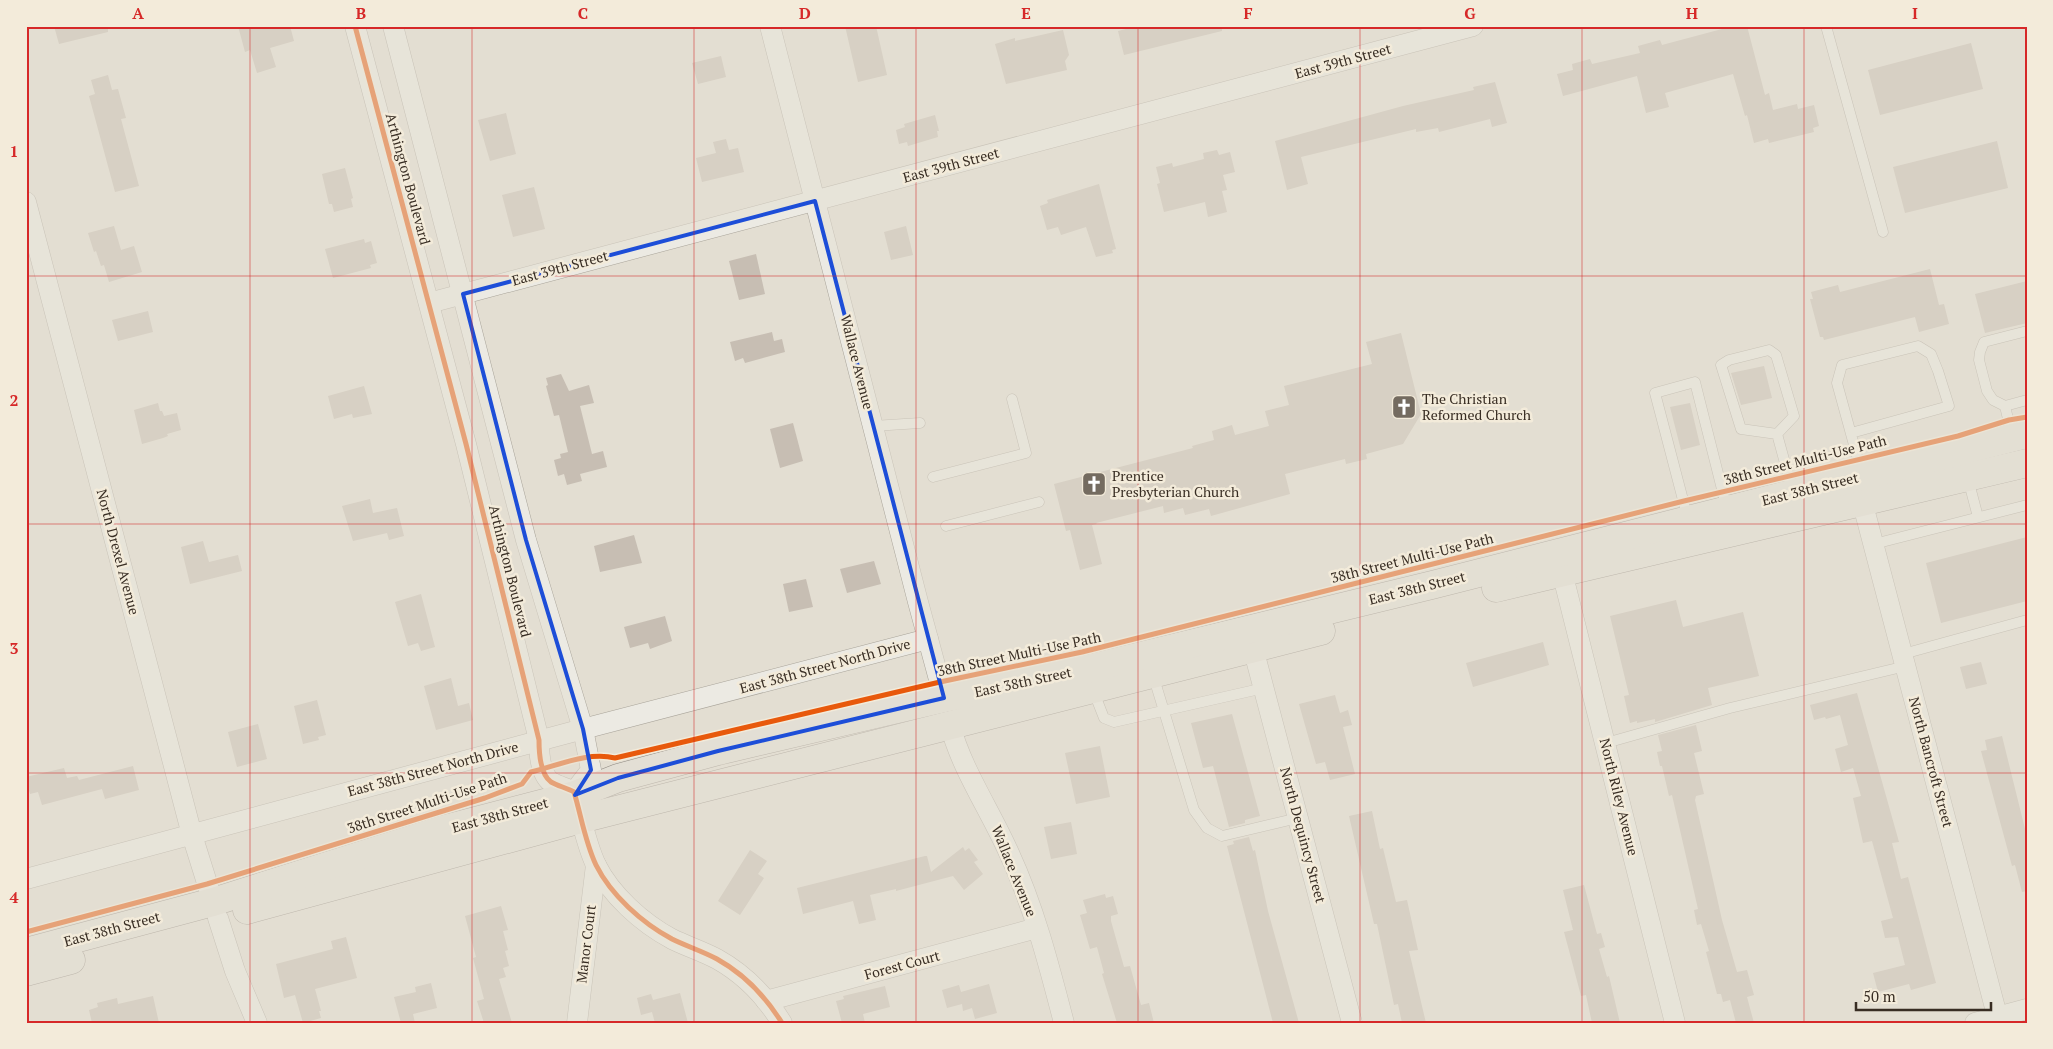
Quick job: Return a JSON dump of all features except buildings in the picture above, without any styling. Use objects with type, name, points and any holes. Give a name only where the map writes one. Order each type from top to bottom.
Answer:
[{"type":"main road","name":"East 38th Street","points":[[26,952],[407,866],[577,802],[950,725],[1562,572],[1862,488],[2019,436]]},
{"type":"main road","name":"East 38th Street","points":[[577,802],[618,778],[700,756],[944,698],[1096,667],[1794,493],[1968,478],[2027,463]]},
{"type":"main road","name":"East 38th Street","points":[[26,972],[216,910]]},
{"type":"street","name":"Arthington Boulevard","points":[[356,26],[494,553],[539,740],[538,754],[550,781],[577,802],[591,770],[582,729],[526,540],[393,26]]},
{"type":"street","name":"Wallace Avenue","points":[[770,26],[944,698]]},
{"type":"street","name":"East 39th Street","points":[[429,303],[1473,26]]},
{"type":"street","name":"North Drexel Avenue","points":[[26,202],[192,835],[235,971],[256,1023]]},
{"type":"street","name":"North Bancroft Street","points":[[1862,488],[1874,544],[1998,1020]]},
{"type":"street","name":"North Riley Avenue","points":[[1562,572],[1675,1023]]},
{"type":"street","name":"East 38th Street North Drive","points":[[26,879],[539,740],[928,639]]},
{"type":"street","name":"North Dequincy Street","points":[[1253,648],[1352,1023]]},
{"type":"street","name":"Wallace Avenue","points":[[950,725],[962,760],[1010,854],[1037,928],[1064,1023]]},
{"type":"street","points":[[577,802],[596,865],[612,888],[638,916],[672,939],[717,959],[749,982],[782,1023]]},
{"type":"street","name":"Manor Court","points":[[577,1023],[596,865]]},
{"type":"street","name":"Forest Court","points":[[766,1001],[1037,928]]},
{"type":"street","points":[[1975,1023],[1998,1020],[2027,1009]]},
{"type":"lane","points":[[1826,26],[1883,232]]},
{"type":"lane","points":[[2019,436],[2005,406],[1993,400],[1987,391],[1979,360],[1984,342],[2010,340],[2027,331]]},
{"type":"lane","points":[[1851,432],[1949,406],[1931,354],[1918,346],[1842,365],[1837,382],[1851,432],[1862,488]]},
{"type":"lane","points":[[1769,350],[1776,355],[1794,416],[1777,434],[1741,429],[1722,365],[1728,360],[1769,350]]},
{"type":"lane","points":[[1688,520],[1655,393],[1695,382],[1728,510]]},
{"type":"lane","points":[[2005,406],[2025,397]]},
{"type":"lane","points":[[933,477],[1026,452],[1012,399]]},
{"type":"lane","points":[[873,426],[920,423]]},
{"type":"lane","points":[[1777,434],[1794,493]]},
{"type":"lane","points":[[1968,478],[1978,518]]},
{"type":"lane","points":[[946,526],[1039,502]]},
{"type":"lane","points":[[1874,544],[2027,505]]},
{"type":"lane","points":[[1606,743],[1904,660],[2027,620]]},
{"type":"lane","points":[[1153,675],[1194,810],[1207,828],[1222,836],[1298,818]]},
{"type":"lane","points":[[1093,690],[1104,718],[1114,722],[1264,688]]},
{"type":"highlighted area","points":[[815,201],[944,698],[718,751],[618,778],[575,795],[591,770],[583,729],[526,540],[463,294]]},
{"type":"cycle path","points":[[355,26],[466,444],[539,740],[544,774],[551,782],[574,792],[586,838],[596,865],[610,887],[628,907],[650,925],[677,942],[706,953],[727,965],[762,995],[782,1023]]},
{"type":"cycle path","name":"38th Street Multi-Use Path","points":[[26,932],[207,884],[485,798],[522,784],[531,772],[573,760],[594,756],[615,758],[940,682],[1082,652],[1684,501],[1958,436],[2009,420],[2027,417]]},
{"type":"place","name":"The Christian Reformed Church","points":[[1404,407]]},
{"type":"place","name":"Prentice Presbyterian Church","points":[[1094,484]]}]
